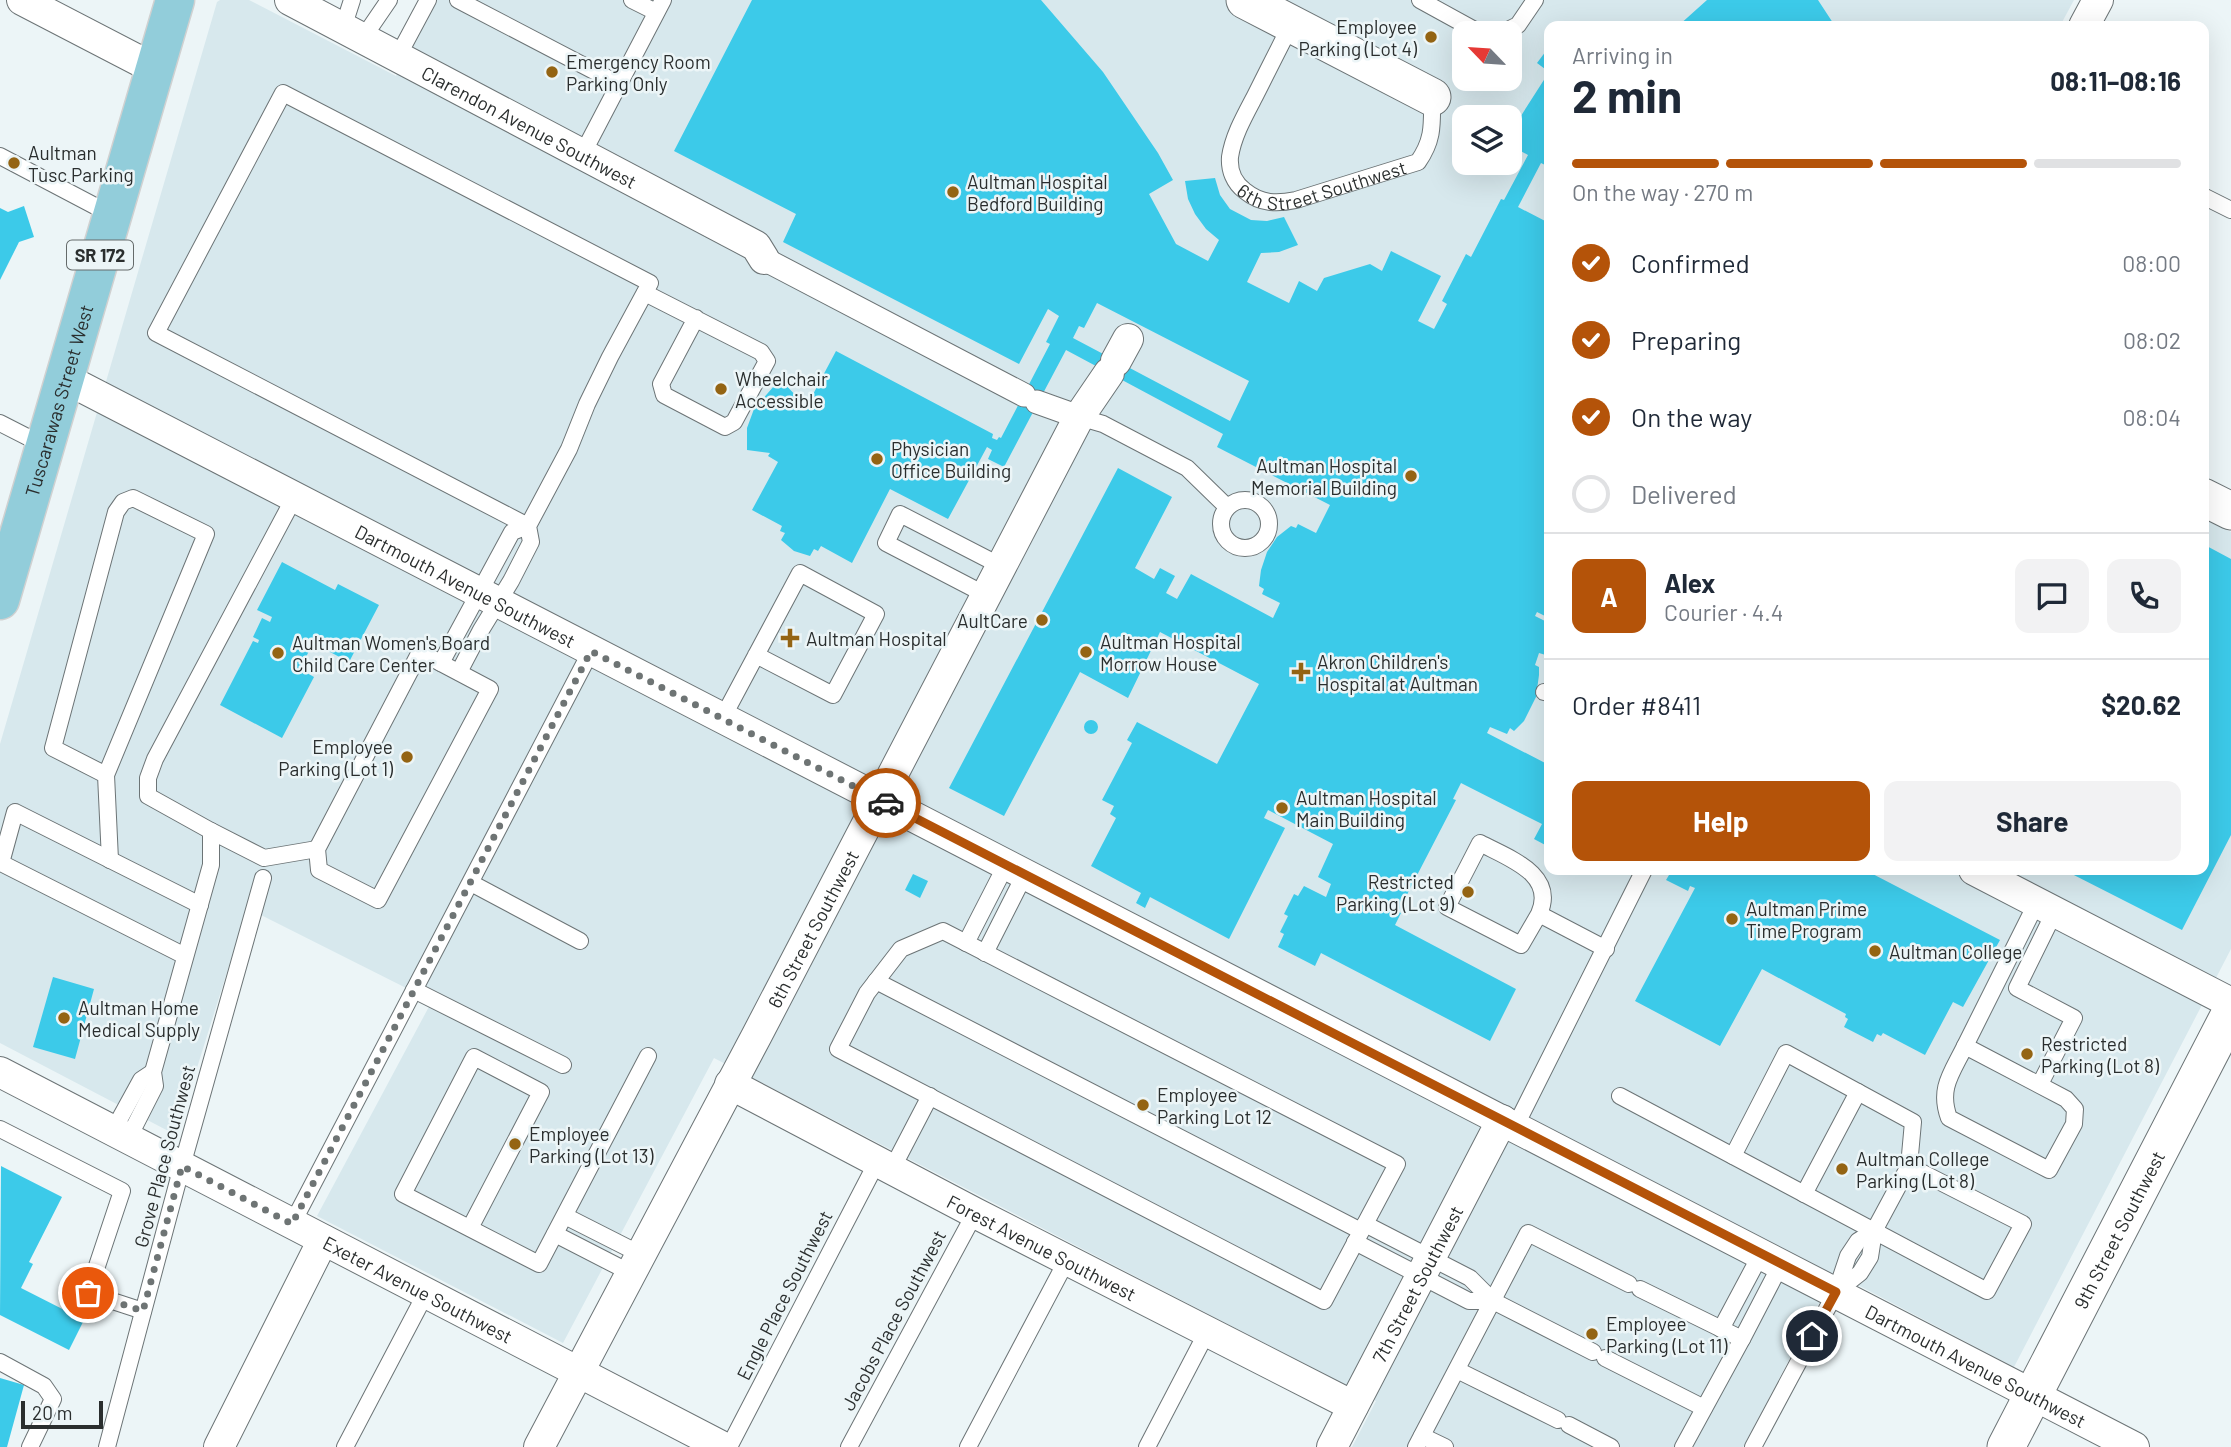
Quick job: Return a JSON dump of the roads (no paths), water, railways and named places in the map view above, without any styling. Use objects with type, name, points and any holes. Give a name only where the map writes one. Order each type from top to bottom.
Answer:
[{"type":"main road","name":"Tuscarawas Street West","points":[[0,600],[175,0]]},
{"type":"street","points":[[22,0],[155,69]]},
{"type":"street","name":"Clarendon Avenue Southwest","points":[[290,0],[353,22],[398,56],[756,246],[764,259]]},
{"type":"street","points":[[1245,0],[1298,12],[1432,97]]},
{"type":"street","points":[[2087,21],[2098,0]]},
{"type":"street","points":[[764,259],[1030,398],[1079,417]]},
{"type":"street","name":"6th Street Southwest","points":[[539,1447],[1079,417],[1118,358]]},
{"type":"street","name":"Dartmouth Avenue Southwest","points":[[64,378],[2134,1447]]},
{"type":"street","points":[[2209,499],[2231,511]]},
{"type":"street","points":[[1984,875],[2231,1003]]},
{"type":"street","name":"9th Street Southwest","points":[[2006,1447],[2231,1012]]},
{"type":"street","name":"Exeter Avenue Southwest","points":[[0,1072],[723,1447]]},
{"type":"street","name":"Forest Avenue Southwest","points":[[730,1084],[975,1213],[1353,1406]]},
{"type":"street","name":"7th Street Southwest","points":[[1332,1447],[1425,1266],[1508,1124]]},
{"type":"street","points":[[219,1447],[323,1240]]},
{"type":"lane","points":[[353,22],[389,0]]},
{"type":"lane","points":[[398,56],[428,0]]},
{"type":"lane","points":[[458,0],[619,84]]},
{"type":"lane","points":[[583,153],[660,6],[632,0]]},
{"type":"lane","points":[[1420,0],[1458,21]]},
{"type":"lane","points":[[1521,21],[1535,0]]},
{"type":"lane","name":"6th Street Southwest","points":[[1298,12],[1240,124],[1230,157],[1235,180],[1257,199],[1281,203],[1296,200],[1418,162],[1427,149],[1432,134],[1432,97]]},
{"type":"lane","points":[[459,672],[481,630],[488,598],[512,532],[528,526],[650,283],[283,93],[156,333],[528,526]]},
{"type":"lane","points":[[0,156],[112,215]]},
{"type":"lane","points":[[2209,198],[2231,210]]},
{"type":"lane","points":[[645,293],[696,318],[761,352],[767,361],[734,422],[725,426],[664,394],[661,384],[696,318]]},
{"type":"lane","points":[[1079,417],[1103,424],[1186,468],[1227,507]]},
{"type":"lane","points":[[0,423],[45,446]]},
{"type":"lane","points":[[106,775],[53,748],[116,512],[122,502],[132,498],[206,534],[106,775],[110,860]]},
{"type":"lane","points":[[294,498],[155,759],[148,778],[148,796],[264,858],[317,849]]},
{"type":"lane","points":[[986,595],[886,543],[900,514],[1001,566]]},
{"type":"lane","points":[[722,719],[756,655],[800,573],[876,614],[833,695],[756,655]]},
{"type":"lane","points":[[441,663],[488,598]]},
{"type":"lane","points":[[292,1224],[591,651]]},
{"type":"lane","points":[[420,652],[441,663],[490,689],[378,900],[319,870],[317,849],[420,652]]},
{"type":"lane","points":[[186,956],[1,863],[15,812],[110,860],[201,900]]},
{"type":"lane","points":[[121,1135],[141,1080],[153,1072],[211,865],[211,831]]},
{"type":"lane","points":[[1480,843],[1528,869],[1535,876],[1540,884],[1544,904],[1539,914],[1521,945],[1447,907],[1480,843]]},
{"type":"lane","points":[[966,943],[1015,870]]},
{"type":"lane","points":[[985,953],[1015,870]]},
{"type":"lane","name":"7th Street Southwest","points":[[1508,1124],[1606,949],[1642,875]]},
{"type":"lane","name":"Grove Place Southwest","points":[[107,1447],[263,878]]},
{"type":"lane","points":[[471,883],[580,941]]},
{"type":"lane","points":[[1965,1046],[2040,1084],[2066,1099],[2075,1109],[2074,1124],[2049,1170],[1949,1118],[1944,1104],[1945,1085],[1965,1046],[2046,907]]},
{"type":"lane","points":[[2040,1084],[2074,1018],[2017,988],[2046,907]]},
{"type":"lane","points":[[1539,914],[1606,949]]},
{"type":"lane","points":[[943,931],[966,943],[1397,1164],[1324,1301],[838,1049],[867,993],[901,949],[943,931]]},
{"type":"lane","points":[[876,981],[1425,1266],[1469,1278],[1493,1301],[1704,1408]]},
{"type":"lane","points":[[414,990],[563,1065]]},
{"type":"lane","points":[[1733,1156],[1786,1053],[1913,1122],[1909,1166],[1874,1231],[1858,1241],[1848,1256],[1836,1292],[1753,1447]]},
{"type":"lane","points":[[470,1228],[541,1092],[474,1057],[404,1194],[539,1264],[648,1056]]},
{"type":"lane","points":[[1804,1194],[1858,1092]]},
{"type":"lane","name":"Engle Place Southwest","points":[[729,1447],[884,1165],[930,1096]]},
{"type":"lane","points":[[1620,1096],[1987,1291],[2023,1224],[1909,1166]]},
{"type":"lane","points":[[0,1129],[122,1191],[88,1293],[143,1311]]},
{"type":"lane","name":"Jacobs Place Southwest","points":[[849,1447],[975,1213]]},
{"type":"lane","points":[[565,1216],[635,1264]]},
{"type":"lane","points":[[1445,1447],[1419,1441],[1528,1233],[1742,1339]]},
{"type":"lane","points":[[555,1234],[635,1264]]},
{"type":"lane","points":[[1721,1329],[1771,1259]]},
{"type":"lane","points":[[1683,1447],[1742,1339],[1771,1259]]},
{"type":"lane","points":[[968,1447],[1068,1260]]},
{"type":"lane","points":[[345,1447],[426,1293]]},
{"type":"lane","points":[[1147,1447],[1207,1332]]},
{"type":"lane","points":[[0,1362],[44,1385],[53,1399],[30,1447]]},
{"type":"lane","points":[[1457,1370],[1611,1447]]},
{"type":"place","name":"Employee Parking (Lot 4)","points":[[1431,37]]},
{"type":"place","name":"Emergency Room Parking Only","points":[[552,72]]},
{"type":"place","name":"Aultman Tusc Parking","points":[[14,163]]},
{"type":"place","name":"Aultman Hospital Bedford Building","points":[[953,192]]},
{"type":"place","name":"Wheelchair Accessible","points":[[721,389]]},
{"type":"place","name":"Physician Office Building","points":[[877,459]]},
{"type":"place","name":"Aultman Hospital Memorial Building","points":[[1411,476]]},
{"type":"place","name":"AultCare","points":[[1042,620]]},
{"type":"place","name":"Aultman Hospital","points":[[790,638]]},
{"type":"place","name":"Aultman Hospital Morrow House","points":[[1086,652]]},
{"type":"place","name":"Aultman Women's Board Child Care Center","points":[[278,653]]},
{"type":"place","name":"Akron Children's Hospital at Aultman","points":[[1301,672]]},
{"type":"place","name":"Employee Parking (Lot 1)","points":[[407,757]]},
{"type":"place","name":"Aultman Hospital Main Building","points":[[1282,808]]},
{"type":"place","name":"Restricted Parking (Lot 9)","points":[[1468,892]]},
{"type":"place","name":"Aultman Prime Time Program","points":[[1732,919]]},
{"type":"place","name":"Aultman College","points":[[1875,951]]},
{"type":"place","name":"Aultman Home Medical Supply","points":[[64,1018]]},
{"type":"place","name":"Restricted Parking (Lot 8)","points":[[2027,1054]]},
{"type":"place","name":"Employee Parking Lot 12","points":[[1143,1105]]},
{"type":"place","name":"Employee Parking (Lot 13)","points":[[515,1144]]},
{"type":"place","name":"Aultman College Parking (Lot 8)","points":[[1842,1169]]},
{"type":"place","name":"Employee Parking (Lot 11)","points":[[1592,1334]]}]
